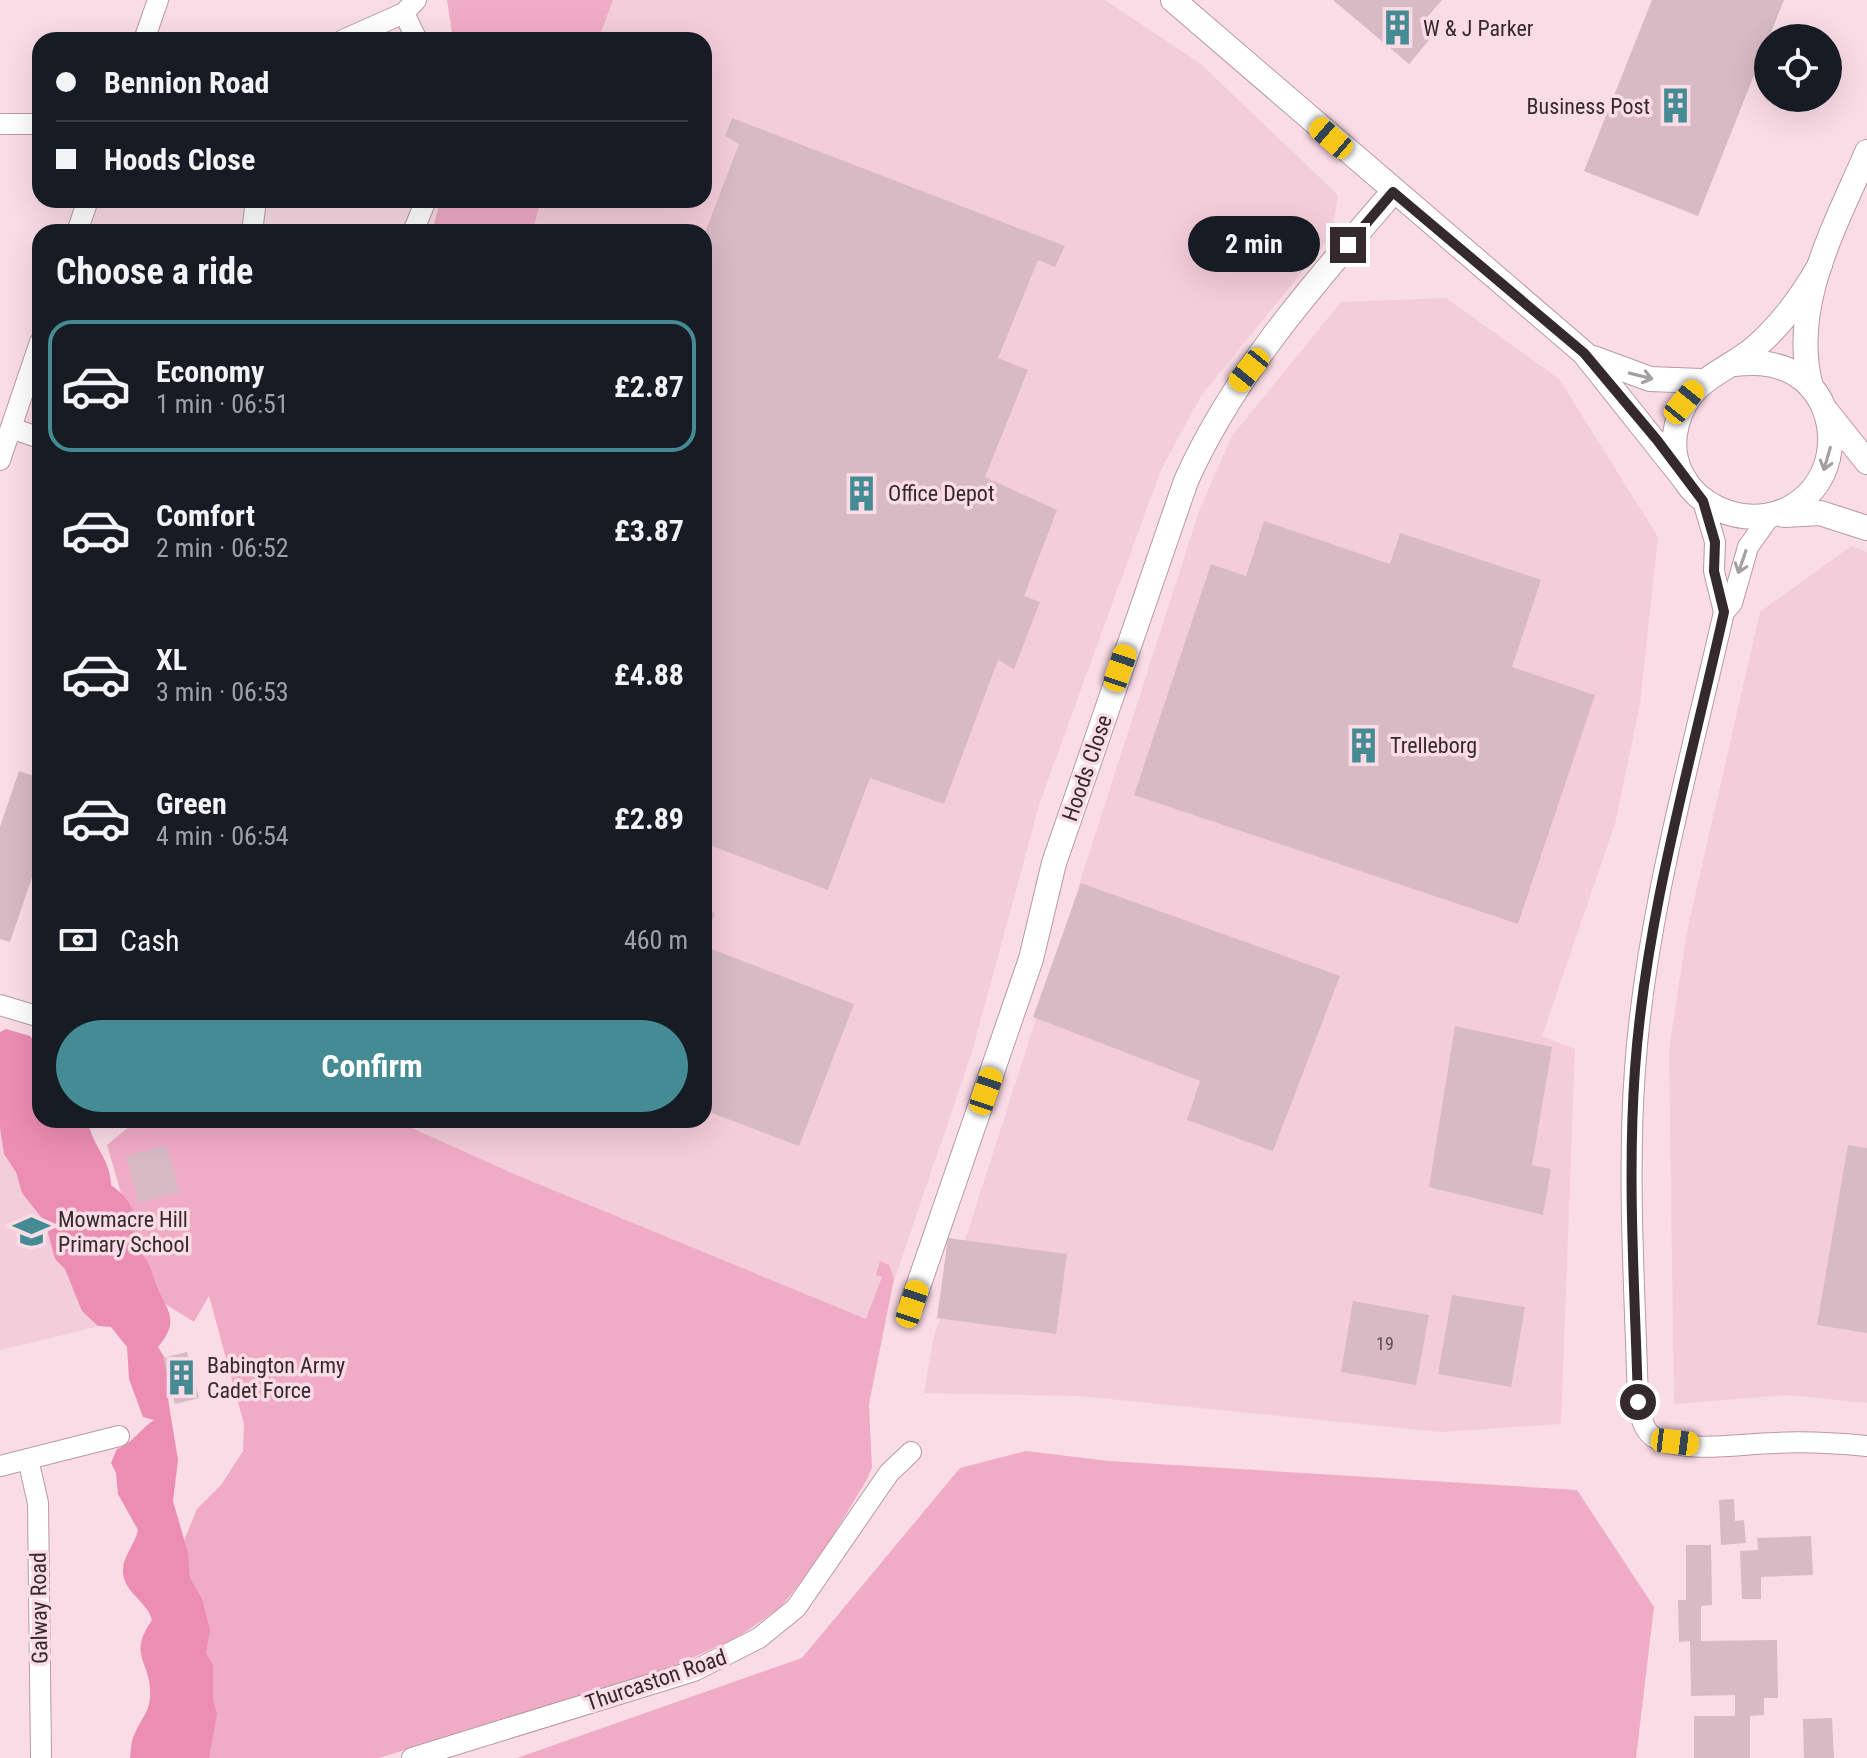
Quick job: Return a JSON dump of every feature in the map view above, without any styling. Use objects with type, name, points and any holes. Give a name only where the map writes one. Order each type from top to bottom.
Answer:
[{"type":"street","points":[[147,32],[158,0]]},
{"type":"street","points":[[1173,0],[1584,353],[1703,501],[1722,512],[1748,519],[1820,513],[1867,528]]},
{"type":"street","points":[[359,32],[410,6],[415,32]]},
{"type":"street","points":[[0,124],[32,124]]},
{"type":"street","points":[[1811,387],[1804,348],[1805,324],[1820,265],[1867,152]]},
{"type":"street","name":"Hoods Close","points":[[912,1304],[1031,959],[1054,863],[1186,481],[1208,432],[1235,388],[1393,192]]},
{"type":"street","points":[[1685,480],[1676,455],[1676,427],[1684,402],[1701,381],[1734,364],[1760,343],[1789,311],[1820,265]]},
{"type":"street","points":[[1584,353],[1618,369],[1650,379],[1701,381]]},
{"type":"street","points":[[1734,364],[1761,362],[1789,370],[1811,387],[1867,462]]},
{"type":"street","points":[[0,460],[32,366]]},
{"type":"street","points":[[1724,612],[1732,603],[1748,547],[1773,516],[1803,501],[1821,480],[1831,451],[1826,410]]},
{"type":"street","points":[[11,428],[32,435]]},
{"type":"street","points":[[1703,501],[1715,542],[1714,571],[1724,612],[1657,916],[1635,1069],[1632,1199],[1638,1402],[1642,1425],[1654,1438],[1704,1446],[1802,1442],[1867,1446]]},
{"type":"street","points":[[0,1005],[32,1015]]},
{"type":"street","points":[[0,1466],[119,1436]]},
{"type":"street","name":"Thurcaston Road","points":[[412,1758],[694,1671],[749,1644],[796,1608],[889,1473],[911,1452]]},
{"type":"street","name":"Galway Road","points":[[28,1459],[38,1503],[41,1758]]},
{"type":"shaded area","points":[[447,0],[613,0],[601,32],[452,32]]},
{"type":"shaded area","points":[[561,0],[1105,0],[1201,64],[1338,195],[1332,235],[1201,396],[1161,470],[1040,802],[972,1052],[879,1325],[372,1128],[712,1128],[712,224],[493,224],[497,208],[712,208],[712,32],[549,32]]},
{"type":"shaded area","points":[[438,208],[539,208],[534,224],[434,224]]},
{"type":"shaded area","points":[[1446,298],[1559,379],[1658,537],[1640,704],[1615,824],[1542,1036],[1575,1049],[1561,1424],[1441,1432],[1079,1396],[924,1393],[933,1340],[1199,511],[1232,436],[1341,302]]},
{"type":"shaded area","points":[[1851,546],[1867,552],[1867,1403],[1788,1395],[1674,1404],[1669,1050],[1687,931],[1760,612]]},
{"type":"shaded area","points":[[6,1029],[32,1038],[32,1128],[90,1128],[108,1167],[111,1185],[126,1198],[133,1212],[134,1248],[149,1264],[168,1309],[169,1329],[158,1347],[166,1360],[171,1381],[168,1399],[178,1460],[173,1501],[188,1553],[190,1578],[202,1599],[210,1630],[206,1653],[213,1665],[213,1700],[217,1714],[209,1758],[130,1758],[134,1736],[149,1703],[150,1686],[141,1643],[152,1620],[124,1579],[124,1561],[138,1530],[118,1494],[116,1473],[111,1463],[117,1449],[154,1420],[143,1417],[129,1379],[127,1347],[111,1327],[98,1326],[82,1311],[65,1269],[55,1259],[45,1222],[22,1193],[16,1172],[4,1154],[0,1128],[0,1032]]},
{"type":"shaded area","name":"Mowmacre Hill Primary School","points":[[0,1061],[112,1323],[0,1350]]},
{"type":"shaded area","points":[[127,1128],[412,1128],[514,1174],[866,1319],[882,1277],[876,1275],[880,1261],[889,1265],[894,1279],[869,1404],[872,1468],[819,1559],[781,1607],[738,1637],[670,1668],[379,1758],[190,1758],[170,1593],[185,1538],[197,1509],[221,1485],[243,1451],[244,1424],[209,1296],[194,1322],[151,1295],[107,1145]]},
{"type":"shaded area","points":[[1026,1451],[1109,1461],[1577,1490],[1654,1607],[1636,1758],[517,1758],[802,1658],[960,1468]]},
{"type":"building","name":"W & J Parker","points":[[1333,0],[1442,0],[1423,22],[1435,33],[1409,64]]},
{"type":"building","name":"Business Post","points":[[1652,0],[1784,0],[1774,24],[1754,24],[1754,75],[1698,216],[1584,171]]},
{"type":"building","name":"Office Depot","points":[[732,118],[1065,246],[1055,267],[1038,260],[998,358],[1028,370],[985,477],[1057,510],[1024,596],[1040,602],[1014,669],[998,660],[944,804],[870,778],[828,890],[712,846],[712,224],[708,224],[739,144],[725,136]]},
{"type":"building","name":"Trelleborg","points":[[1264,521],[1390,564],[1400,533],[1541,580],[1512,667],[1595,695],[1518,924],[1134,795],[1211,564],[1246,576]]},
{"type":"building","points":[[19,771],[32,775],[32,877],[10,942],[0,939],[0,827]]},
{"type":"building","points":[[1081,883],[1340,976],[1273,1151],[1187,1120],[1200,1081],[1033,1017]]},
{"type":"building","points":[[712,949],[854,1004],[799,1146],[712,1113]]},
{"type":"building","points":[[1455,1026],[1552,1047],[1532,1165],[1551,1169],[1543,1215],[1429,1187]]},
{"type":"building","points":[[166,1145],[180,1192],[139,1203],[126,1156]]},
{"type":"building","points":[[1848,1145],[1867,1148],[1867,1333],[1817,1325]]},
{"type":"building","points":[[948,1238],[1067,1254],[1056,1334],[937,1318]]},
{"type":"building","points":[[1452,1295],[1525,1307],[1511,1387],[1438,1374]]},
{"type":"building","points":[[1353,1301],[1429,1315],[1416,1385],[1341,1372]]},
{"type":"building","name":"Babington Army Cadet Force","points":[[187,1352],[199,1398],[175,1404],[163,1358]]},
{"type":"building","points":[[1734,1499],[1735,1521],[1744,1520],[1746,1543],[1721,1545],[1719,1500]]},
{"type":"building","points":[[1811,1536],[1813,1575],[1761,1577],[1761,1599],[1742,1599],[1740,1551],[1758,1550],[1757,1538]]},
{"type":"building","points":[[1686,1545],[1711,1545],[1712,1605],[1701,1606],[1701,1641],[1777,1640],[1778,1698],[1764,1698],[1764,1715],[1750,1716],[1750,1758],[1694,1758],[1694,1716],[1735,1716],[1735,1695],[1691,1696],[1690,1641],[1679,1642],[1678,1600],[1686,1600]]},
{"type":"building","points":[[1832,1718],[1834,1758],[1804,1758],[1803,1719]]},
{"type":"place","name":"W & J Parker","points":[[1397,28]]},
{"type":"place","name":"Business Post","points":[[1676,106]]},
{"type":"place","name":"Office Depot","points":[[862,493]]},
{"type":"place","name":"Trelleborg","points":[[1364,745]]},
{"type":"place","name":"Mowmacre Hill Primary School","points":[[32,1232]]},
{"type":"place","name":"Babington Army Cadet Force","points":[[181,1378]]},
{"type":"route","points":[[1348,245],[1393,192],[1584,353],[1703,501],[1715,542],[1714,571],[1724,612],[1657,916],[1641,1006],[1635,1069],[1632,1199],[1638,1402]]}]
